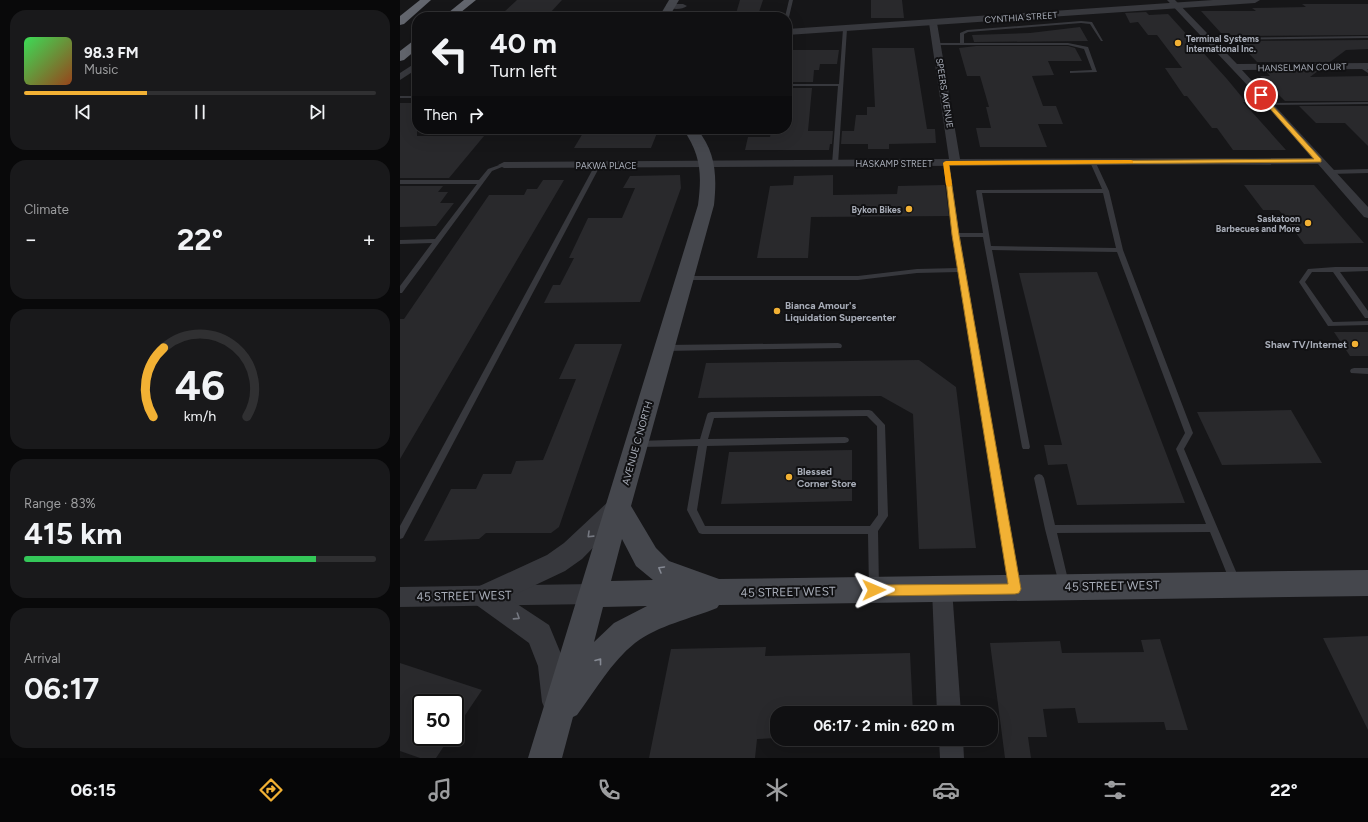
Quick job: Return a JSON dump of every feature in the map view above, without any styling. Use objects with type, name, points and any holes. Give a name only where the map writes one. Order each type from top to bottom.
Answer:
[{"type":"highway","points":[[455,12],[471,0]]},
{"type":"highway","points":[[400,22],[422,3]]},
{"type":"highway","points":[[400,57],[412,47]]},
{"type":"main road","points":[[669,12],[678,3]]},
{"type":"main road","name":"AVENUE C NORTH","points":[[545,758],[594,594],[706,205],[709,182],[708,164],[700,141],[694,134]]},
{"type":"main road","points":[[618,507],[646,557],[659,570],[723,593]]},
{"type":"main road","name":"45 STREET WEST","points":[[594,594],[1015,589],[1064,586],[1368,583]]},
{"type":"main road","points":[[558,714],[613,643],[626,632],[649,620],[723,593]]},
{"type":"street","name":"CYNTHIA STREET","points":[[792,32],[1074,13],[1174,3],[1255,0]]},
{"type":"street","points":[[1174,3],[1270,104],[1319,161],[1368,214]]},
{"type":"street","name":"SPEERS AVENUE","points":[[933,23],[937,44],[950,163]]},
{"type":"street","name":"HANSELMAN COURT","points":[[1235,67],[1366,68]]},
{"type":"street","name":"HASKAMP STREET","points":[[708,164],[1319,161]]},
{"type":"street","name":"PAKWA PLACE","points":[[504,165],[597,166],[708,164]]},
{"type":"street","points":[[484,596],[556,563],[573,551],[618,507]]},
{"type":"street","points":[[942,589],[949,706]]},
{"type":"street","name":"45 STREET WEST","points":[[400,597],[594,594]]},
{"type":"street","points":[[484,596],[539,634],[552,666],[558,714]]},
{"type":"street","points":[[951,746],[952,758]]},
{"type":"lane","points":[[788,12],[791,0]]},
{"type":"lane","points":[[1074,13],[1081,22]]},
{"type":"lane","points":[[1017,17],[1025,26]]},
{"type":"lane","points":[[962,44],[962,33],[967,30],[1081,22],[1091,23],[1102,40]]},
{"type":"lane","points":[[835,164],[845,29]]},
{"type":"lane","points":[[1209,39],[1368,37]]},
{"type":"lane","points":[[937,44],[1068,44],[1086,48],[1095,71],[1072,72]]},
{"type":"lane","points":[[792,85],[841,85]]},
{"type":"lane","points":[[400,97],[412,97]]},
{"type":"lane","points":[[1270,104],[1368,103]]},
{"type":"lane","points":[[1093,162],[1106,191],[1120,250],[1189,433],[1180,449],[1237,585]]},
{"type":"lane","points":[[950,163],[956,235],[1015,589]]},
{"type":"lane","points":[[400,291],[490,170],[504,165]]},
{"type":"lane","points":[[400,535],[597,166]]},
{"type":"lane","points":[[1330,172],[1368,171]]},
{"type":"lane","points":[[400,182],[482,182]]},
{"type":"lane","points":[[1026,448],[988,248],[979,192],[1106,191]]},
{"type":"lane","points":[[956,235],[986,235]]},
{"type":"lane","points":[[400,242],[437,242]]},
{"type":"lane","points":[[988,248],[1120,250]]},
{"type":"lane","points":[[1334,269],[1368,316]]},
{"type":"lane","points":[[1368,269],[1310,270],[1302,282],[1332,324],[1368,323]]},
{"type":"lane","points":[[685,278],[858,278],[917,272],[962,270]]},
{"type":"lane","points":[[665,348],[838,346]]},
{"type":"lane","points":[[1354,371],[1368,370]]},
{"type":"lane","points":[[873,530],[702,530],[692,510],[703,443],[711,415],[869,413],[881,425],[883,516],[873,530],[874,590]]},
{"type":"lane","points":[[637,444],[845,440]]},
{"type":"lane","points":[[1038,478],[1064,586]]},
{"type":"lane","points":[[1050,529],[1213,528]]},
{"type":"building","points":[[517,0],[562,0],[551,12],[504,12]]},
{"type":"building","points":[[740,0],[763,0],[759,12],[736,12]]},
{"type":"building","points":[[871,0],[902,0],[904,18],[871,18]]},
{"type":"building","points":[[1302,4],[1368,4],[1368,35],[1232,36],[1229,33],[1221,33],[1201,11],[1256,11],[1252,8],[1306,7]]},
{"type":"building","points":[[1146,12],[1149,15],[1168,14],[1227,79],[1246,102],[1243,102],[1286,150],[1233,150],[1217,128],[1212,128],[1187,96],[1184,96],[1165,68],[1182,68],[1157,35],[1148,35],[1138,22],[1130,23],[1125,13]]},
{"type":"building","points":[[1080,27],[1088,41],[974,42],[972,35],[1030,33]]},
{"type":"building","points":[[1368,40],[1368,49],[1346,50],[1330,62],[1257,62],[1237,41]]},
{"type":"building","points":[[976,46],[1068,46],[1075,48],[1082,61],[1048,61],[1054,75],[1032,76],[1043,106],[1056,106],[1063,124],[1038,124],[1047,147],[980,147],[976,128],[991,128],[986,107],[989,107],[980,76],[967,76],[959,48]]},
{"type":"building","points":[[872,48],[914,48],[927,129],[935,129],[936,143],[889,144],[889,149],[868,149],[868,144],[841,144],[842,131],[854,131],[856,115],[867,115],[867,107],[875,107]]},
{"type":"building","points":[[792,50],[839,50],[837,64],[820,64],[819,70],[814,70],[813,82],[792,82]]},
{"type":"building","points":[[1266,71],[1318,71],[1310,77],[1368,76],[1368,101],[1285,101],[1260,76],[1270,76]]},
{"type":"building","points":[[792,88],[812,88],[808,131],[833,131],[832,144],[830,144],[829,150],[745,150],[748,137],[770,137],[770,134],[792,134]]},
{"type":"building","points":[[400,103],[412,103],[412,134],[417,134],[417,136],[484,136],[449,178],[400,178]]},
{"type":"building","points":[[1299,106],[1368,106],[1368,146],[1345,123],[1316,123]]},
{"type":"building","points":[[582,134],[657,134],[651,148],[574,148]]},
{"type":"building","points":[[680,175],[681,188],[640,302],[544,303],[553,285],[560,285],[574,258],[569,258],[588,218],[622,218],[635,188],[623,188],[630,176]]},
{"type":"building","points":[[833,175],[833,195],[897,194],[898,186],[945,185],[949,216],[811,217],[808,258],[757,258],[770,186],[793,185],[794,176]]},
{"type":"building","points":[[543,180],[564,180],[400,459],[400,319],[404,319],[489,195],[524,195],[527,189],[537,189]]},
{"type":"building","points":[[1244,185],[1314,185],[1364,243],[1304,244],[1279,210],[1263,210]]},
{"type":"building","points":[[400,186],[443,186],[438,192],[448,192],[440,203],[454,203],[436,226],[400,227]]},
{"type":"building","points":[[1097,272],[1185,503],[1077,505],[1067,464],[1048,465],[1044,445],[1062,445],[1019,273]]},
{"type":"building","name":"Shaw TV/Internet","points":[[1334,332],[1368,332],[1368,356],[1350,356]]},
{"type":"building","points":[[575,344],[622,344],[559,527],[551,533],[486,533],[479,539],[424,541],[451,489],[476,489],[483,474],[511,474],[516,461],[543,460],[576,379],[559,379]]},
{"type":"building","points":[[919,360],[956,387],[976,548],[919,549],[913,414],[881,396],[698,398],[706,363]]},
{"type":"building","points":[[1291,410],[1322,463],[1222,465],[1197,412]]},
{"type":"building","name":"Blessed Corner Store","points":[[852,450],[852,501],[721,504],[729,452]]},
{"type":"building","points":[[1368,636],[1368,730],[1323,638]]},
{"type":"building","points":[[1160,639],[1188,730],[1166,730],[1164,722],[1078,723],[1075,708],[1043,709],[1047,737],[1028,737],[1031,758],[1005,758],[990,643],[1060,641],[1062,653],[1144,652],[1141,640]]},
{"type":"building","points":[[766,647],[765,656],[910,653],[913,706],[770,706],[770,738],[757,739],[755,758],[649,758],[671,649]]},
{"type":"building","points":[[400,663],[482,690],[464,717],[464,694],[412,694],[412,746],[444,746],[436,758],[420,758],[400,751]]},
{"type":"slow traffic","points":[[949,185],[946,163],[1131,162]]},
{"type":"place","name":"Terminal Systems International Inc.","points":[[1178,43]]},
{"type":"place","name":"Bykon Bikes","points":[[909,209]]},
{"type":"place","name":"Saskatoon Barbecues and More","points":[[1308,223]]},
{"type":"place","name":"Bianca Amour's Liquidation Supercenter","points":[[777,311]]},
{"type":"place","name":"Shaw TV/Internet","points":[[1355,344]]},
{"type":"place","name":"Blessed Corner Store","points":[[789,477]]},
{"type":"route","points":[[874,590],[1015,589],[956,235],[946,163],[1319,161],[1261,95]]}]
